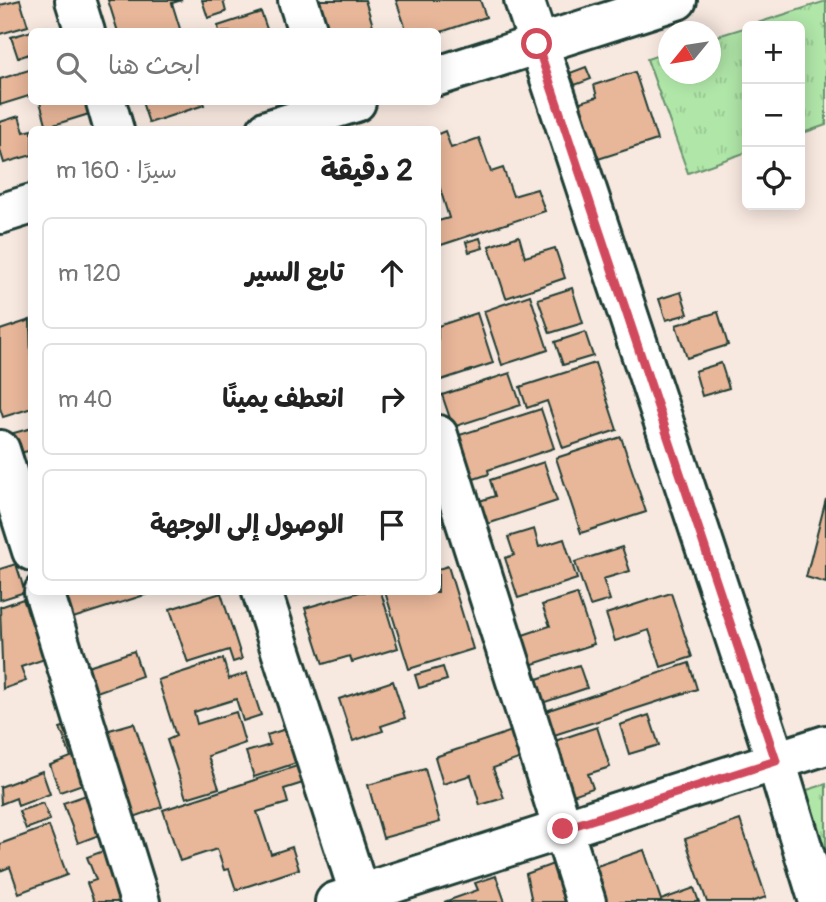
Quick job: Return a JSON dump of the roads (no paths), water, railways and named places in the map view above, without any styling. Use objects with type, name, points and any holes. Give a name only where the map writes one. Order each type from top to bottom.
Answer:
[{"type":"street","points":[[75,0],[84,28]]},
{"type":"street","points":[[298,0],[307,28]]},
{"type":"street","points":[[524,0],[776,761],[820,902]]},
{"type":"street","points":[[441,75],[677,0]]},
{"type":"street","points":[[107,105],[113,126]]},
{"type":"street","points":[[282,126],[340,110]]},
{"type":"street","points":[[0,214],[28,205]]},
{"type":"street","points":[[441,444],[586,902]]},
{"type":"street","points":[[0,450],[28,538]]},
{"type":"street","points":[[45,595],[140,902]]},
{"type":"street","points":[[263,595],[352,899],[826,745]]}]
